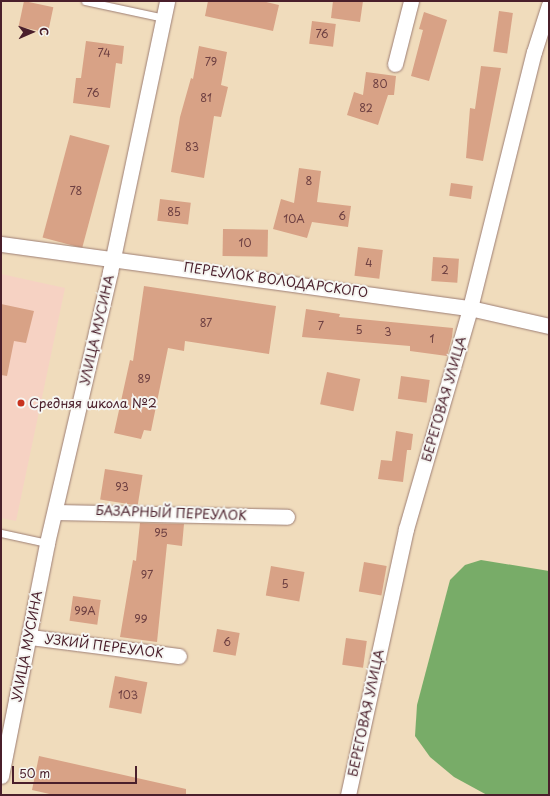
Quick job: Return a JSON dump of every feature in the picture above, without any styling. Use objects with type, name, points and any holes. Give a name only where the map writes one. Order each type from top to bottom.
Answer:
[{"type":"street","name":"УЛИЦА МУСИНА","points":[[1,776],[3,755],[30,637],[47,543],[112,257],[167,1]]},
{"type":"street","points":[[396,64],[412,1]]},
{"type":"street","name":"БЕРЕГОВАЯ УЛИЦА","points":[[348,795],[406,529],[470,308],[534,52],[549,5]]},
{"type":"street","name":"ПЕРЕУЛОК ВОЛОДАРСКОГО","points":[[1,244],[112,257],[470,308],[549,326]]},
{"type":"street","name":"БАЗАРНЫЙ ПЕРЕУЛОК","points":[[55,512],[287,517]]},
{"type":"street","name":"УЗКИЙ ПЕРЕУЛОК","points":[[30,637],[179,656]]},
{"type":"lane","points":[[85,1],[164,18]]},
{"type":"lane","points":[[1,534],[47,543]]},
{"type":"shaded area","name":"Средняя школа №2","points":[[1,274],[65,288],[16,521],[1,518]]},
{"type":"green space","points":[[481,560],[549,571],[549,795],[487,795],[454,777],[430,757],[415,736],[417,705],[450,580],[465,565]]},
{"type":"building","points":[[24,1],[53,7],[48,33],[19,26]]},
{"type":"building","points":[[208,1],[262,1],[279,5],[273,31],[205,16]]},
{"type":"building","points":[[333,1],[363,1],[360,22],[331,18]]},
{"type":"building","points":[[499,11],[513,13],[507,54],[493,52]]},
{"type":"building","points":[[424,12],[447,20],[429,81],[411,76],[423,30],[419,29]]},
{"type":"building","points":[[312,21],[336,24],[333,47],[309,44]]},
{"type":"building","points":[[86,41],[124,46],[122,64],[116,63],[110,108],[73,103],[76,78],[81,78]]},
{"type":"building","points":[[199,46],[227,52],[221,85],[228,87],[221,117],[214,116],[204,178],[171,172],[180,117],[191,78],[193,79]]},
{"type":"building","points":[[481,66],[501,68],[483,161],[466,158],[470,108],[475,109]]},
{"type":"building","points":[[366,72],[396,76],[394,95],[388,95],[378,125],[347,115],[354,92],[363,95]]},
{"type":"building","points":[[70,135],[110,146],[82,248],[43,237]]},
{"type":"building","points":[[299,168],[321,171],[317,202],[351,206],[348,227],[312,222],[307,238],[273,229],[281,199],[294,203]]},
{"type":"building","points":[[451,183],[473,186],[471,199],[449,196]]},
{"type":"building","points":[[160,199],[191,203],[188,225],[157,221]]},
{"type":"building","points":[[223,229],[268,230],[268,257],[223,256]]},
{"type":"building","points":[[358,247],[383,250],[379,279],[354,276]]},
{"type":"building","points":[[433,257],[459,259],[457,283],[431,281]]},
{"type":"building","points":[[144,286],[276,306],[269,354],[185,341],[184,351],[168,348],[151,431],[144,430],[141,439],[114,433],[130,360],[133,361]]},
{"type":"building","points":[[1,304],[34,311],[26,343],[14,341],[7,376],[1,375]]},
{"type":"building","points":[[306,309],[340,314],[339,317],[453,328],[452,337],[447,356],[410,351],[410,346],[302,337]]},
{"type":"building","points":[[327,372],[360,379],[353,411],[320,404]]},
{"type":"building","points":[[401,376],[430,380],[427,403],[398,399]]},
{"type":"building","points":[[396,431],[413,434],[411,450],[407,450],[403,482],[378,479],[381,460],[392,461]]},
{"type":"building","points":[[105,469],[143,475],[138,506],[100,500]]},
{"type":"building","points":[[140,523],[184,524],[182,546],[167,544],[157,642],[120,637],[133,560],[136,561]]},
{"type":"building","points":[[364,562],[387,566],[381,596],[359,592]]},
{"type":"building","points":[[271,566],[304,572],[299,601],[266,596]]},
{"type":"building","points":[[73,596],[101,600],[97,625],[70,621]]},
{"type":"building","points":[[217,629],[240,633],[236,656],[213,652]]},
{"type":"building","points":[[346,638],[367,641],[363,668],[342,665]]},
{"type":"building","points":[[115,676],[147,682],[141,714],[109,707]]},
{"type":"building","points":[[39,756],[186,789],[186,795],[54,795],[32,790]]},
{"type":"place","name":"Средняя школа №2","points":[[21,403]]}]
